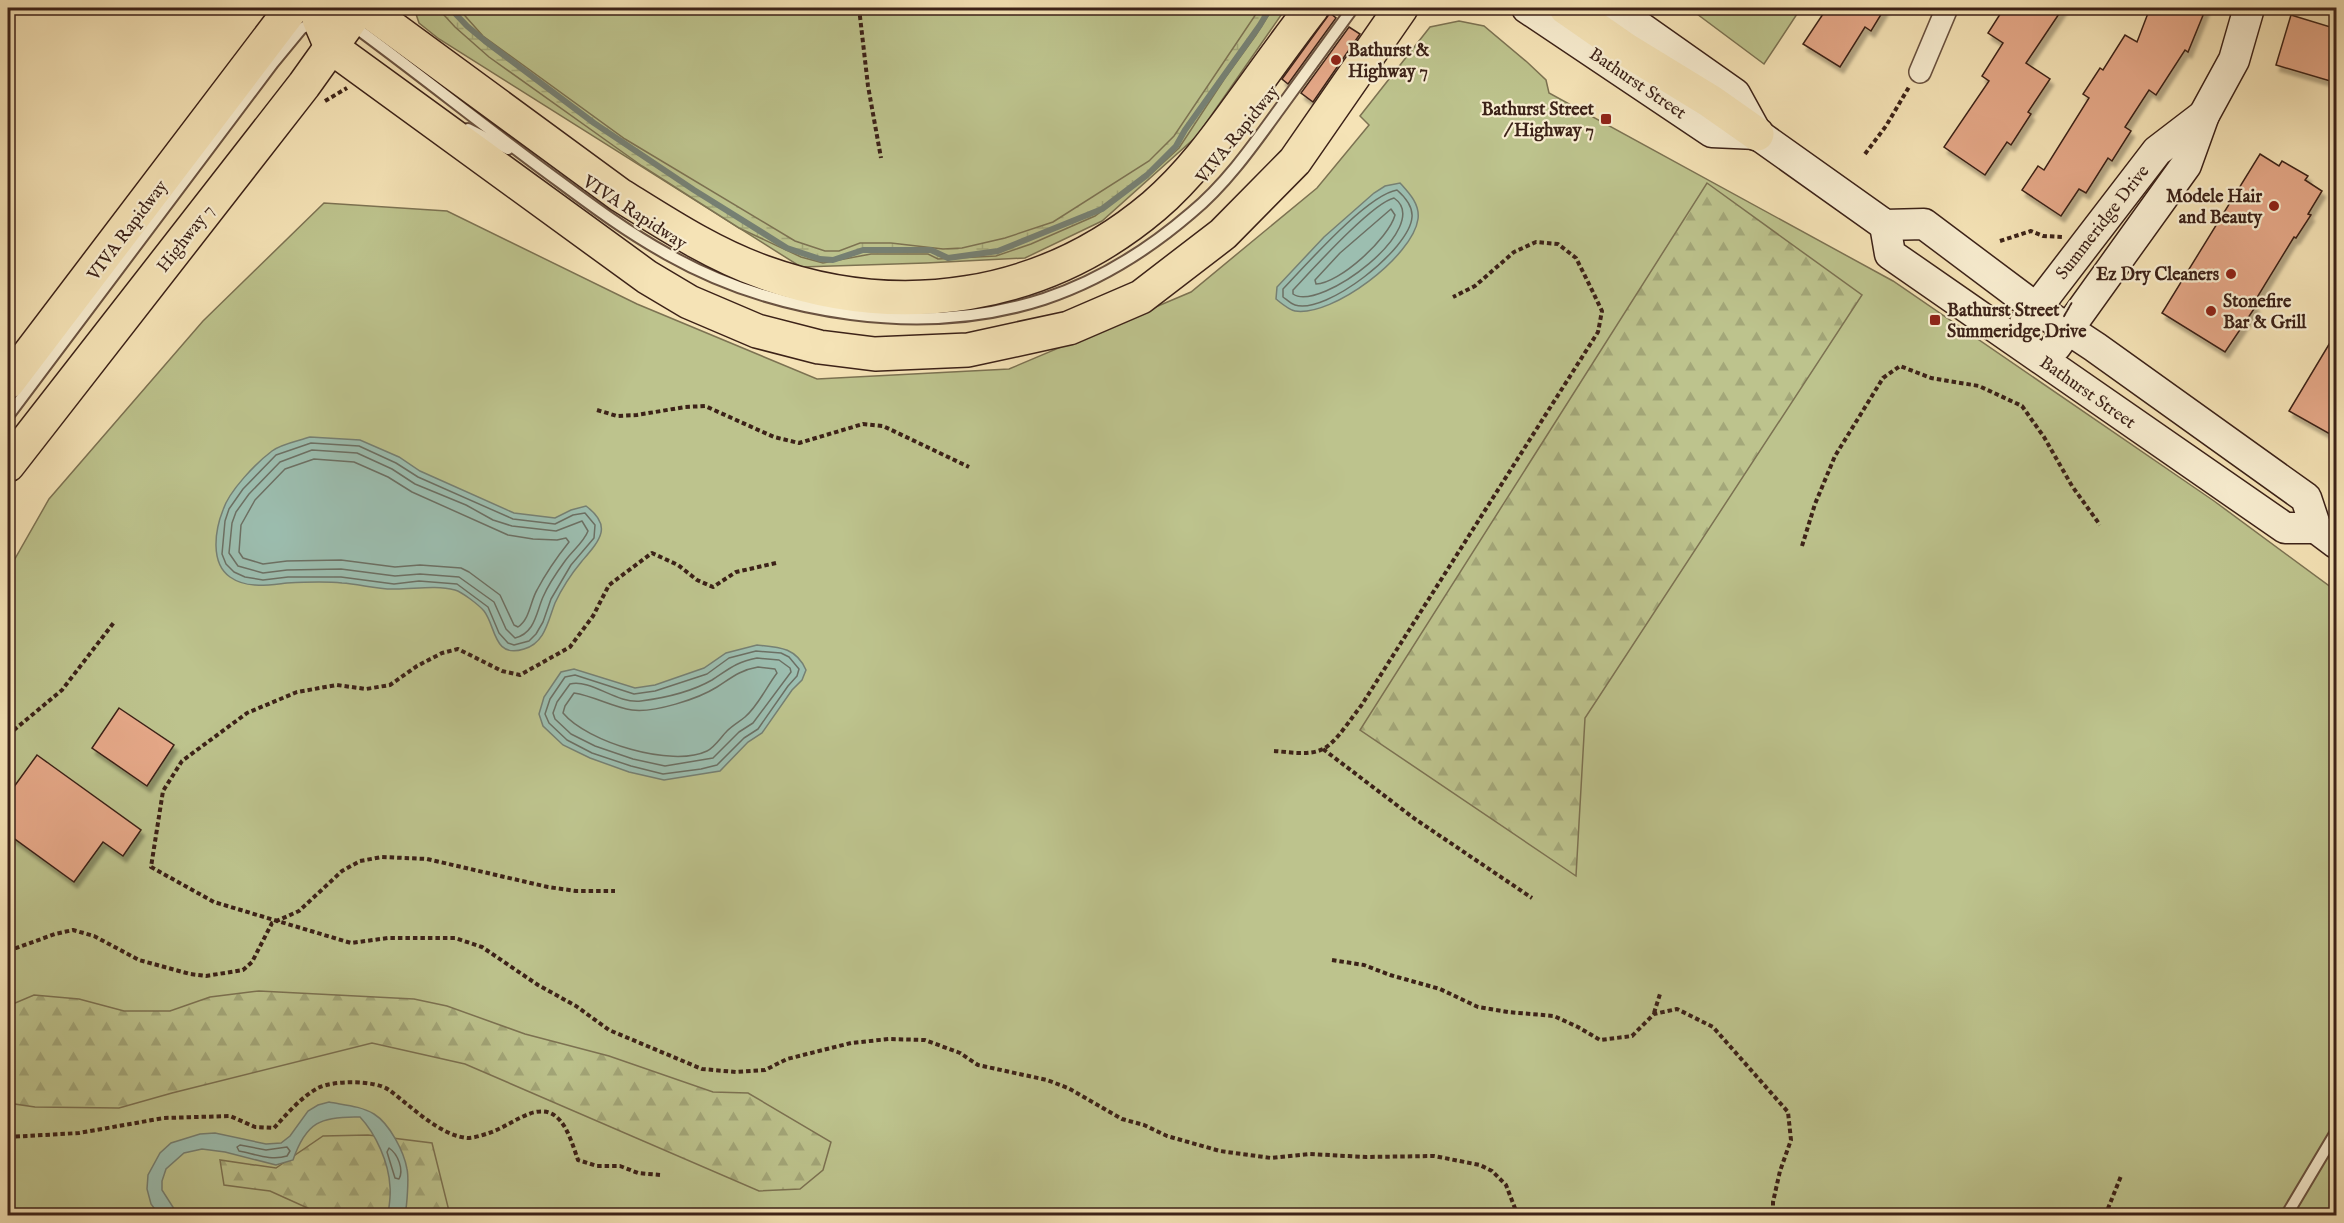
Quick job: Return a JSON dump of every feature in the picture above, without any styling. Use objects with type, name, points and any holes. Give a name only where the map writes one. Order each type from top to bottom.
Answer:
[{"type":"main road","points":[[334,18],[663,223],[700,243],[761,272],[813,288],[908,298],[948,296],[1002,286],[1050,271],[1094,249],[1154,206],[1207,152],[1312,8]]},
{"type":"main road","name":"Bathurst Street","points":[[1527,8],[1712,132],[1757,134]]},
{"type":"main road","points":[[1566,8],[1625,50],[1690,88],[1885,225]]},
{"type":"main road","points":[[1613,8],[1735,94],[1757,134]]},
{"type":"main road","name":"Summeridge Drive","points":[[2044,362],[2186,165],[2204,115],[2234,60],[2249,8]]},
{"type":"main road","points":[[334,18],[438,125],[647,278],[689,302],[757,331],[819,347],[875,354],[968,350],[1069,328],[1141,297],[1223,234],[1295,161],[1411,13]]},
{"type":"main road","points":[[8,382],[334,18]]},
{"type":"main road","name":"Highway 7","points":[[8,465],[297,94],[334,18]]},
{"type":"main road","name":"Summeridge Drive","points":[[2012,339],[2157,151],[2204,115]]},
{"type":"main road","name":"Bathurst Street","points":[[1924,224],[2036,308],[2306,498],[2326,536],[2285,528],[1890,254],[1885,225],[1924,224]]},
{"type":"street","points":[[1920,72],[1947,8]]},
{"type":"lane","name":"VIVA Rapidway","points":[[8,416],[273,63],[301,29],[334,18],[615,222],[668,255],[742,289],[829,312],[914,319],[977,315],[1043,299],[1096,278],[1148,246],[1193,212],[1231,174],[1353,8]]},
{"type":"lane","name":"VIVA Rapidway","points":[[438,125],[469,129],[530,160]]},
{"type":"lane","points":[[2286,1215],[2337,1132]]},
{"type":"path","points":[[859,8],[868,86],[881,158]]},
{"type":"path","points":[[1411,13],[1435,8]]},
{"type":"path","points":[[1865,154],[1886,126],[1898,103],[1920,72]]},
{"type":"path","points":[[327,100],[350,86],[356,88]]},
{"type":"path","points":[[2000,241],[2031,231],[2043,236],[2064,237]]},
{"type":"path","points":[[1274,751],[1307,753],[1323,749],[1337,736],[1361,706],[1598,332],[1602,311],[1575,258],[1557,244],[1536,242],[1514,252],[1475,286],[1452,297]]},
{"type":"path","points":[[1802,546],[1815,504],[1835,456],[1883,378],[1900,366],[1932,378],[1979,386],[2022,406],[2044,437],[2072,486],[2100,525]]},
{"type":"path","points":[[597,410],[617,416],[705,406],[774,437],[799,443],[863,424],[883,426],[969,467]]},
{"type":"path","points":[[777,563],[736,572],[713,587],[697,580],[678,565],[652,553],[609,585],[593,616],[570,647],[520,675],[502,671],[458,649],[442,653],[417,666],[390,686],[366,689],[338,685],[297,692],[247,713],[183,761],[163,791],[151,867],[214,902],[351,943],[388,938],[455,938],[482,947],[538,985],[576,1006],[609,1030],[702,1069],[736,1072],[765,1070],[787,1059],[851,1044],[889,1039],[925,1040],[960,1053],[978,1065],[1047,1080],[1068,1088],[1122,1119],[1144,1125],[1167,1136],[1220,1151],[1271,1158],[1309,1154],[1366,1157],[1434,1156],[1480,1165],[1492,1171],[1506,1185],[1518,1215]]},
{"type":"path","points":[[8,735],[62,690],[115,621]]},
{"type":"path","points":[[1323,749],[1415,819],[1532,898]]},
{"type":"path","points":[[8,951],[73,930],[94,936],[139,960],[190,974],[206,976],[243,970],[252,962],[272,923],[299,911],[342,871],[360,861],[381,857],[427,859],[548,887],[576,891],[615,891]]},
{"type":"path","points":[[1332,960],[1364,965],[1440,989],[1478,1007],[1554,1016],[1600,1041],[1632,1036],[1654,1014],[1660,993]]},
{"type":"path","points":[[1654,1014],[1677,1009],[1713,1027],[1788,1112],[1791,1140],[1780,1171],[1773,1202],[1773,1215]]},
{"type":"path","points":[[8,1137],[79,1133],[164,1118],[230,1116],[255,1127],[274,1128],[295,1105],[320,1087],[366,1082],[387,1088],[421,1116],[467,1138],[505,1128],[521,1117],[534,1112],[548,1111],[559,1117],[578,1160],[597,1166],[620,1166],[638,1173],[660,1176]]},
{"type":"path","points":[[2105,1215],[2121,1176]]},
{"type":"green space","points":[[414,8],[1286,8],[1197,136],[1102,221],[1025,258],[801,267],[439,39],[419,23]]},
{"type":"green space","points":[[442,8],[458,8],[483,36],[625,139],[795,241],[825,251],[839,251],[860,243],[891,243],[943,249],[962,248],[1005,238],[1053,222],[1149,161],[1174,136],[1260,8],[1273,8],[1179,148],[1152,173],[1095,216],[1031,244],[996,256],[938,259],[928,254],[871,254],[823,263],[801,257],[739,228],[642,166],[489,57],[455,27],[443,14]]},
{"type":"green space","points":[[1689,8],[1801,8],[1764,64]]},
{"type":"green space","points":[[1459,21],[1484,26],[1546,80],[1549,93],[1893,281],[2214,501],[2336,591],[2336,1215],[8,1215],[8,571],[49,499],[203,321],[324,203],[447,211],[637,304],[817,379],[1009,369],[1191,292],[1317,188],[1369,125],[1360,116],[1430,27]]},
{"type":"green space","points":[[1707,183],[1862,295],[1585,718],[1576,876],[1360,730]]},
{"type":"green space","points":[[259,991],[414,999],[447,1006],[525,1034],[609,1056],[713,1092],[748,1093],[831,1142],[823,1170],[800,1189],[759,1191],[465,1064],[372,1043],[119,1108],[35,1107],[8,1103],[8,1006],[34,995],[79,999],[124,1011],[170,1011],[210,997]]},
{"type":"green space","points":[[368,1135],[432,1143],[450,1215],[323,1215],[270,1191],[224,1185],[220,1160],[276,1168],[323,1136]]},
{"type":"water","points":[[1400,183],[1416,204],[1418,219],[1413,234],[1387,266],[1349,294],[1330,304],[1311,310],[1295,311],[1276,299],[1277,287],[1324,237],[1374,193],[1385,186]]},
{"type":"water","points":[[310,437],[360,440],[399,457],[420,471],[514,513],[555,518],[586,506],[599,520],[601,533],[561,592],[541,637],[531,646],[514,651],[501,645],[482,608],[455,590],[433,587],[389,589],[328,582],[258,585],[237,581],[224,571],[217,555],[216,536],[226,503],[244,478],[272,451]]},
{"type":"water","points":[[757,645],[779,648],[792,653],[802,662],[806,670],[802,680],[792,690],[762,733],[748,742],[720,771],[664,780],[629,772],[590,758],[563,745],[543,726],[539,714],[544,697],[561,672],[574,669],[635,688],[655,685],[704,668],[726,653]]},
{"type":"water","points":[[329,1102],[369,1111],[391,1131],[407,1169],[405,1215],[388,1215],[390,1190],[387,1168],[376,1140],[360,1117],[335,1118],[317,1124],[303,1137],[293,1160],[276,1165],[225,1152],[202,1149],[184,1153],[166,1169],[162,1181],[162,1190],[178,1215],[159,1215],[151,1204],[147,1189],[148,1175],[160,1153],[171,1143],[200,1134],[215,1133],[266,1144],[281,1143],[290,1136],[308,1111]]},
{"type":"building","points":[[1827,8],[1885,8],[1871,31],[1865,27],[1840,67],[1803,44]]},
{"type":"building","points":[[2004,8],[2063,8],[2026,63],[2050,79],[2028,112],[2031,114],[2011,145],[2007,142],[1985,175],[1944,147],[1989,81],[1982,76],[2003,43],[1988,33]]},
{"type":"building","points":[[2150,8],[2206,8],[2188,52],[2185,50],[2156,95],[2149,90],[2125,127],[2131,131],[2112,161],[2108,158],[2086,193],[2079,189],[2061,216],[2022,190],[2038,166],[2044,170],[2089,98],[2083,94],[2100,68],[2103,70],[2125,35],[2137,42]]},
{"type":"building","points":[[1330,13],[1336,18],[1288,84],[1282,79]]},
{"type":"building","points":[[2291,15],[2337,29],[2337,83],[2276,65]]},
{"type":"building","name":"Bathurst & Highway 7","points":[[1349,27],[1360,34],[1313,102],[1301,93]]},
{"type":"building","points":[[2260,154],[2279,166],[2282,161],[2308,176],[2305,180],[2322,191],[2308,214],[2311,215],[2296,238],[2294,237],[2253,304],[2256,306],[2225,352],[2162,313]]},
{"type":"building","points":[[2337,331],[2337,438],[2289,411]]},
{"type":"building","points":[[119,708],[174,745],[147,786],[92,748]]},
{"type":"building","points":[[37,755],[141,830],[123,856],[103,842],[74,882],[8,834],[8,795]]},
{"type":"waterway","points":[[450,8],[485,41],[594,123],[694,190],[787,248],[820,259],[833,260],[863,250],[931,250],[948,258],[998,251],[1102,209],[1147,175],[1176,146],[1270,8]]},
{"type":"place","name":"Bathurst & Highway 7","points":[[1336,60]]},
{"type":"place","name":"Bathurst Street / Highway 7","points":[[1606,119]]},
{"type":"place","name":"Modele Hair and Beauty","points":[[2274,206]]},
{"type":"place","name":"Ez Dry Cleaners","points":[[2231,274]]},
{"type":"place","name":"Stonefire Bar & Grill","points":[[2211,311]]},
{"type":"place","name":"Bathurst Street / Summeridge Drive","points":[[1935,320]]}]
